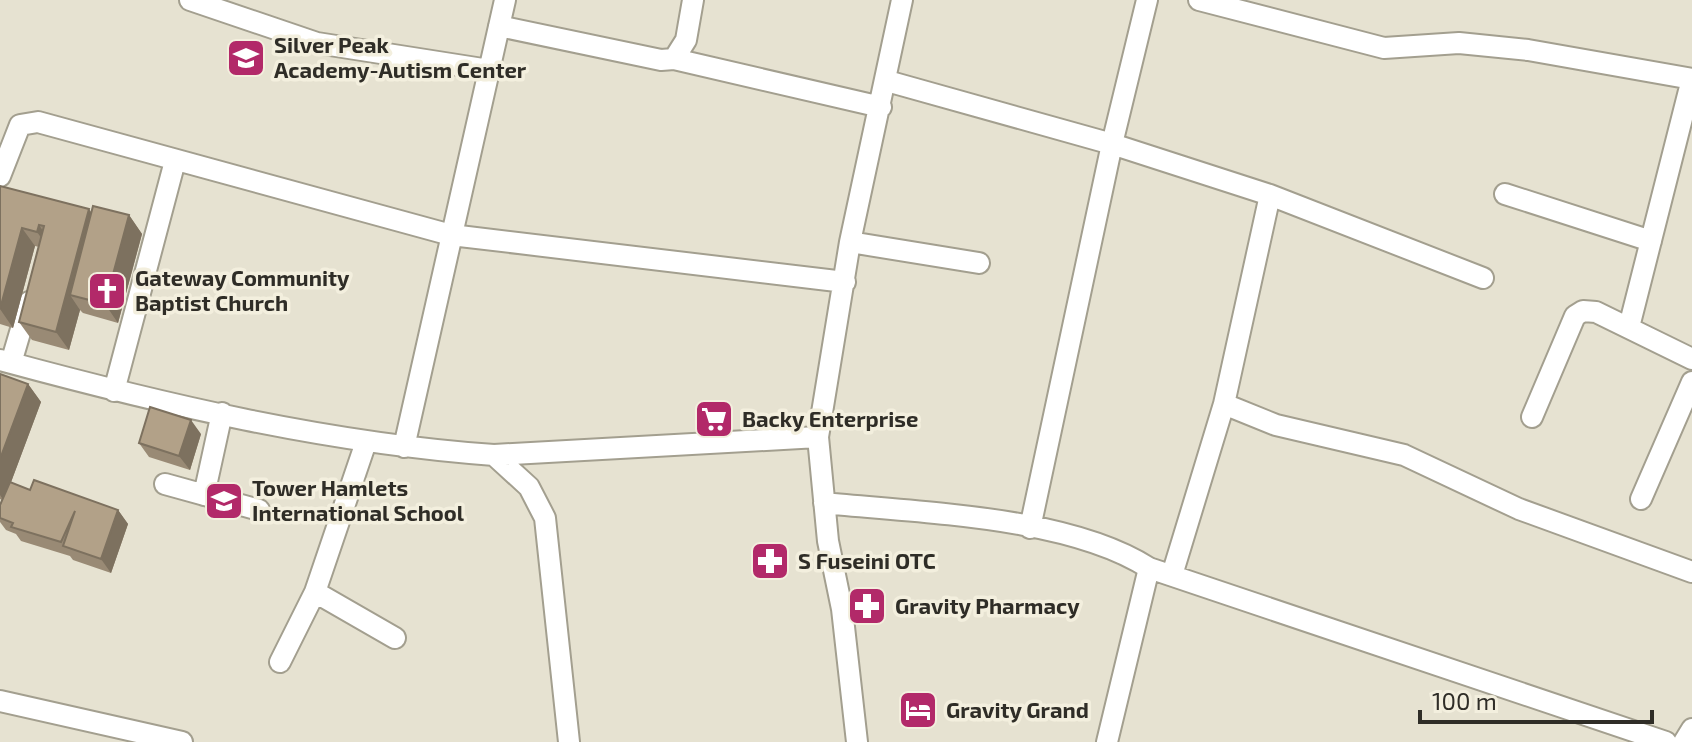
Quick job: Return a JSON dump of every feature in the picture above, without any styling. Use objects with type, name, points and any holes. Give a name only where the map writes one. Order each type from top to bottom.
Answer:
[{"type":"street","points":[[190,0],[317,43],[489,70]]},
{"type":"street","points":[[404,447],[505,0]]},
{"type":"street","points":[[674,59],[686,40],[693,0]]},
{"type":"street","points":[[857,742],[842,609],[824,503],[818,437],[850,242],[902,0]]},
{"type":"street","points":[[1030,528],[1112,144],[1147,0]]},
{"type":"street","points":[[1199,0],[1384,48],[1459,43],[1528,50],[1692,79],[1629,327]]},
{"type":"street","points":[[499,26],[661,60],[674,59],[881,107]]},
{"type":"street","points":[[887,81],[1112,144],[1270,195],[1483,278]]},
{"type":"street","points":[[0,176],[20,125],[38,122],[451,235],[845,282]]},
{"type":"street","points":[[114,391],[175,161]]},
{"type":"street","points":[[1505,194],[1651,241]]},
{"type":"street","points":[[1172,575],[1224,404],[1270,195]]},
{"type":"street","points":[[850,242],[979,263]]},
{"type":"street","points":[[33,287],[6,362],[114,391],[366,442],[494,455],[818,437]]},
{"type":"street","points":[[1532,417],[1575,316],[1583,311],[1596,312],[1692,359]]},
{"type":"street","points":[[1641,499],[1692,382]]},
{"type":"street","points":[[1224,404],[1276,425],[1404,455],[1519,509],[1692,572]]},
{"type":"street","points":[[204,495],[222,413]]},
{"type":"street","points":[[280,662],[315,592],[366,442]]},
{"type":"street","points":[[494,455],[529,487],[545,518],[569,742]]},
{"type":"street","points":[[165,484],[259,510]]},
{"type":"street","points":[[824,503],[1030,528],[1090,539],[1121,551],[1149,568],[1666,742]]},
{"type":"street","points":[[1107,742],[1149,568]]},
{"type":"street","points":[[315,592],[395,638]]},
{"type":"street","points":[[0,701],[182,742]]},
{"type":"street","points":[[1684,742],[1692,729]]},
{"type":"building","points":[[0,186],[89,209],[56,332],[19,322],[44,226],[39,225],[37,232],[22,228],[0,309]]},
{"type":"building","points":[[93,206],[129,215],[105,304],[70,295]]},
{"type":"building","points":[[0,374],[28,384],[0,459]]},
{"type":"building","points":[[150,407],[191,420],[179,456],[139,443]]},
{"type":"building","points":[[34,480],[118,510],[101,559],[63,546],[75,511],[61,542],[11,527],[13,523],[0,518],[0,505],[10,482],[30,490]]},
{"type":"place","name":"Silver Peak Academy-Autism Center","points":[[246,58]]},
{"type":"place","name":"Gateway Community Baptist Church","points":[[107,291]]},
{"type":"place","name":"Backy Enterprise","points":[[714,419]]},
{"type":"place","name":"Tower Hamlets International School","points":[[224,501]]},
{"type":"place","name":"S Fuseini OTC","points":[[770,561]]},
{"type":"place","name":"Gravity Pharmacy","points":[[867,606]]},
{"type":"place","name":"Gravity Grand","points":[[918,710]]}]
